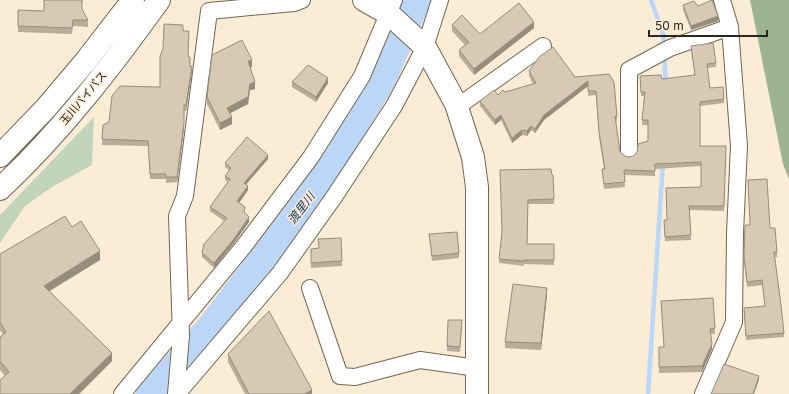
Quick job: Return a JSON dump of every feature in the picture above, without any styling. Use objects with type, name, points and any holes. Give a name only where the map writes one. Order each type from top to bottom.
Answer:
[{"type":"main road","name":"玉川バイパス","points":[[0,156],[46,108],[85,62],[133,0]]},
{"type":"main road","name":"玉川バイパス","points":[[0,189],[15,175],[92,89],[159,0]]},
{"type":"main road","points":[[364,0],[392,7],[425,47],[457,107],[473,157],[477,187],[477,394]]},
{"type":"street","points":[[177,394],[180,331],[176,216],[185,196],[209,5],[294,3],[302,0]]},
{"type":"street","points":[[177,394],[280,272],[320,216],[394,106],[425,47],[440,0]]},
{"type":"street","points":[[703,394],[734,322],[735,233],[739,146],[730,27],[722,0]]},
{"type":"street","points":[[122,394],[180,331],[311,157],[362,76],[392,7]]},
{"type":"street","points":[[628,152],[629,70],[665,51],[730,27]]},
{"type":"street","points":[[457,107],[543,46]]},
{"type":"street","points":[[310,288],[340,376],[354,377],[420,360],[477,368]]},
{"type":"green space","points":[[750,0],[789,0],[789,179],[783,164]]},
{"type":"green space","points":[[94,117],[92,165],[52,187],[25,206],[0,243],[0,215]]},
{"type":"building","points":[[44,0],[82,0],[82,9],[88,20],[73,20],[72,28],[18,26],[18,10],[44,11]]},
{"type":"building","points":[[712,0],[718,16],[691,26],[683,5],[694,1],[698,6]]},
{"type":"building","points":[[519,3],[534,22],[474,69],[459,50],[469,42],[452,25],[462,15],[480,34]]},
{"type":"building","points":[[164,24],[183,25],[183,31],[189,31],[188,57],[190,57],[190,67],[192,66],[186,105],[184,105],[184,123],[177,177],[166,177],[166,174],[150,174],[148,141],[102,139],[103,125],[109,122],[112,96],[120,86],[160,87],[160,57],[163,48]]},
{"type":"building","points":[[242,40],[252,60],[248,61],[255,82],[250,84],[248,97],[227,108],[232,117],[220,123],[207,97],[212,55]]},
{"type":"building","points":[[713,43],[716,63],[707,64],[710,88],[723,87],[724,99],[700,102],[700,146],[726,146],[724,206],[689,206],[691,235],[665,237],[664,220],[667,220],[666,188],[701,187],[701,162],[655,164],[655,171],[624,170],[625,182],[604,184],[602,169],[605,169],[599,132],[596,91],[588,91],[588,81],[544,115],[535,129],[531,126],[527,131],[522,130],[512,138],[501,115],[495,120],[480,101],[494,90],[498,95],[503,90],[505,92],[536,83],[529,71],[539,57],[553,47],[575,77],[609,74],[614,82],[617,116],[615,116],[620,152],[629,157],[633,156],[637,152],[638,144],[648,141],[648,120],[642,120],[645,92],[641,92],[640,76],[661,75],[662,79],[695,75],[691,46]]},
{"type":"building","points":[[308,65],[328,78],[316,97],[292,82]]},
{"type":"building","points":[[247,137],[268,155],[244,183],[248,186],[237,201],[245,207],[244,212],[249,217],[234,239],[214,263],[202,253],[204,244],[227,218],[210,207],[230,179],[225,176],[231,168],[225,163]]},
{"type":"building","points":[[551,169],[553,175],[554,199],[528,200],[527,244],[554,244],[554,260],[524,261],[499,259],[502,232],[500,170]]},
{"type":"building","points":[[767,179],[770,228],[775,228],[777,252],[774,252],[784,333],[746,336],[744,308],[765,306],[762,280],[747,282],[744,256],[745,225],[750,225],[748,180]]},
{"type":"building","points":[[65,216],[72,227],[81,221],[100,251],[44,286],[112,353],[70,394],[0,394],[0,380],[9,372],[0,361],[0,337],[6,332],[0,322],[0,254]]},
{"type":"building","points":[[457,232],[459,253],[432,256],[429,234]]},
{"type":"building","points":[[341,238],[342,261],[311,263],[311,249],[319,248],[318,239]]},
{"type":"building","points":[[513,284],[547,288],[541,343],[505,342]]},
{"type":"building","points":[[713,298],[715,328],[710,329],[712,344],[702,366],[659,367],[659,347],[664,347],[661,301]]},
{"type":"building","points":[[269,311],[312,390],[304,394],[249,394],[228,354]]},
{"type":"building","points":[[448,320],[462,320],[460,347],[447,346]]},
{"type":"building","points":[[724,364],[759,376],[753,394],[711,394]]},
{"type":"waterway","name":"渡里川","points":[[150,394],[210,328],[313,193],[380,83],[417,0]]},
{"type":"waterway","points":[[651,0],[663,34],[664,47]]},
{"type":"waterway","points":[[664,54],[666,85]]},
{"type":"waterway","points":[[648,394],[663,162]]}]
